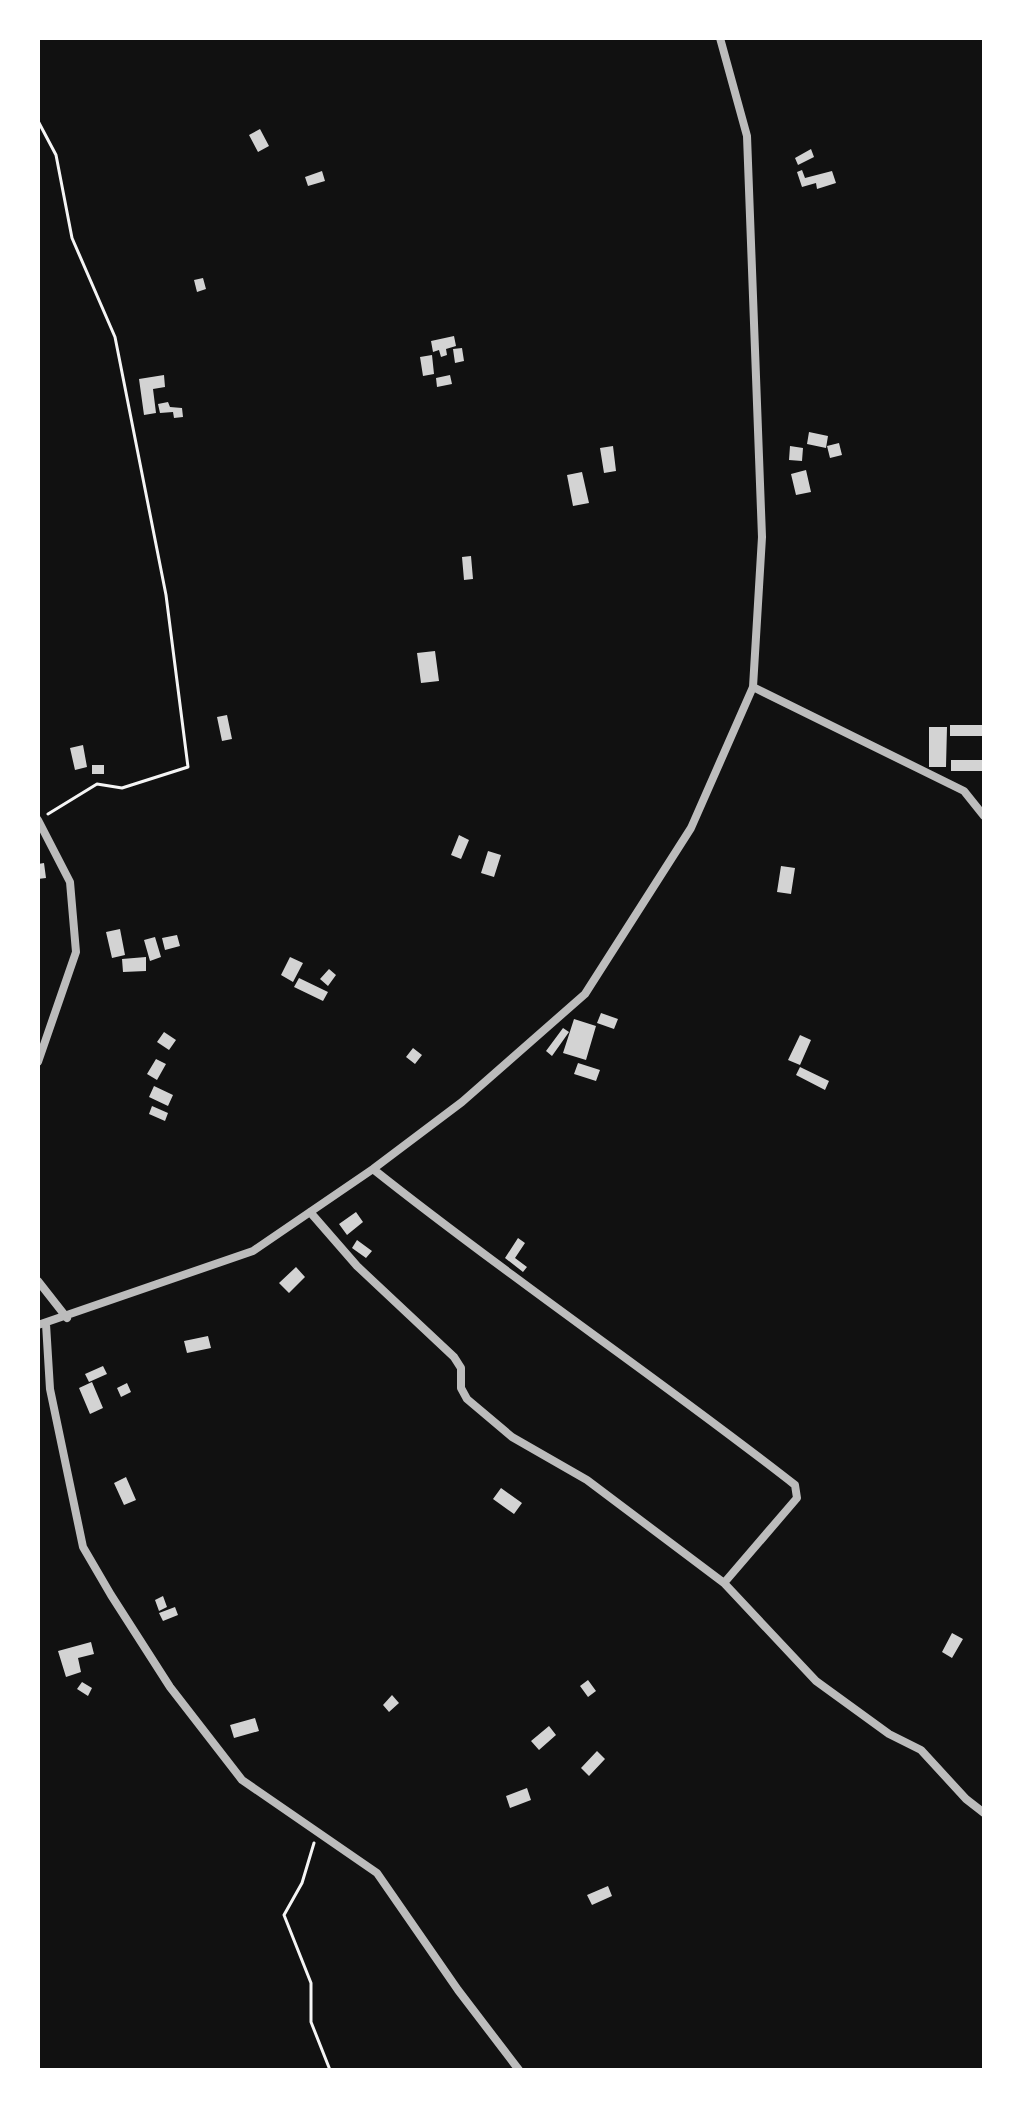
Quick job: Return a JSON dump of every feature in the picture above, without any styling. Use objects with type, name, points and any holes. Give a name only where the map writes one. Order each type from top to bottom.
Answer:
[{"type":"street","points":[[519,2070],[458,1990],[377,1873],[242,1780],[170,1687],[83,1547],[50,1389],[42,1324],[67,1318],[253,1251],[373,1169],[462,1102],[585,994],[691,828],[753,687],[762,537],[747,136],[720,38]]},
{"type":"street","points":[[753,687],[964,791],[984,816]]},
{"type":"street","points":[[38,821],[70,882],[76,952],[38,1062]]},
{"type":"street","points":[[373,1169],[486,1259],[649,1374],[795,1485],[797,1498],[724,1583]]},
{"type":"street","points":[[310,1212],[357,1266],[454,1357],[461,1368],[461,1388],[467,1399],[512,1437],[587,1480],[724,1583],[816,1681],[889,1734],[921,1750],[966,1799],[984,1813]]},
{"type":"street","points":[[38,1281],[67,1318]]},
{"type":"path","points":[[38,121],[56,155],[76,251],[115,337],[166,595],[188,767],[122,788],[97,784],[38,821]]},
{"type":"path","points":[[317,1832],[302,1883],[284,1915],[311,1983],[311,2022],[330,2070]]},
{"type":"building","points":[[260,129],[269,146],[258,152],[249,135]]},
{"type":"building","points":[[811,149],[814,157],[798,165],[795,158]]},
{"type":"building","points":[[802,170],[805,178],[832,171],[836,183],[817,189],[816,183],[802,187],[797,172]]},
{"type":"building","points":[[322,171],[325,181],[308,186],[305,177]]},
{"type":"building","points":[[203,278],[206,289],[197,292],[194,280]]},
{"type":"building","points":[[454,336],[456,346],[446,349],[447,355],[441,357],[439,350],[433,352],[431,341]]},
{"type":"building","points":[[462,348],[464,361],[455,363],[453,349]]},
{"type":"building","points":[[432,355],[434,374],[423,376],[420,357]]},
{"type":"building","points":[[164,375],[165,387],[153,389],[156,413],[144,415],[139,379]]},
{"type":"building","points":[[450,375],[452,384],[437,387],[436,378]]},
{"type":"building","points":[[168,402],[170,407],[182,408],[183,417],[174,418],[173,412],[160,413],[158,404]]},
{"type":"building","points":[[809,432],[828,436],[826,448],[807,444]]},
{"type":"building","points":[[839,443],[842,455],[830,458],[827,446]]},
{"type":"building","points":[[613,446],[616,471],[604,473],[600,448]]},
{"type":"building","points":[[790,446],[803,448],[802,461],[789,460]]},
{"type":"building","points":[[806,470],[811,492],[796,495],[791,474]]},
{"type":"building","points":[[582,472],[589,503],[573,506],[567,475]]},
{"type":"building","points":[[471,556],[473,579],[464,580],[462,557]]},
{"type":"building","points":[[435,651],[439,681],[421,683],[417,653]]},
{"type":"building","points":[[227,715],[232,739],[222,741],[217,717]]},
{"type":"building","points":[[950,725],[984,725],[984,736],[950,736]]},
{"type":"building","points":[[929,727],[947,727],[946,767],[929,767]]},
{"type":"building","points":[[83,745],[87,767],[75,770],[70,748]]},
{"type":"building","points":[[951,760],[984,760],[984,771],[951,771]]},
{"type":"building","points":[[92,765],[104,765],[104,774],[92,774]]},
{"type":"building","points":[[459,835],[469,840],[461,859],[451,855]]},
{"type":"building","points":[[488,851],[501,855],[494,877],[481,873]]},
{"type":"building","points":[[44,863],[46,878],[38,879],[38,864]]},
{"type":"building","points":[[781,866],[795,868],[791,894],[777,892]]},
{"type":"building","points":[[120,929],[125,955],[112,958],[106,932]]},
{"type":"building","points":[[177,935],[180,946],[165,950],[162,938]]},
{"type":"building","points":[[155,937],[161,957],[150,961],[144,940]]},
{"type":"building","points":[[146,957],[146,971],[123,972],[122,959]]},
{"type":"building","points":[[290,957],[303,963],[293,982],[281,975]]},
{"type":"building","points":[[329,969],[336,975],[328,986],[320,979]]},
{"type":"building","points":[[299,978],[328,992],[323,1001],[294,987]]},
{"type":"building","points":[[601,1013],[618,1019],[614,1029],[597,1023]]},
{"type":"building","points":[[574,1019],[596,1026],[586,1060],[563,1053]]},
{"type":"building","points":[[563,1028],[569,1032],[552,1056],[546,1051]]},
{"type":"building","points":[[164,1032],[176,1040],[169,1050],[157,1042]]},
{"type":"building","points":[[800,1035],[811,1040],[800,1065],[788,1060]]},
{"type":"building","points":[[413,1048],[422,1055],[415,1064],[406,1057]]},
{"type":"building","points":[[156,1059],[166,1064],[157,1080],[147,1074]]},
{"type":"building","points":[[578,1063],[600,1070],[596,1081],[574,1074]]},
{"type":"building","points":[[800,1067],[829,1081],[825,1090],[796,1075]]},
{"type":"building","points":[[154,1086],[173,1095],[168,1106],[149,1097]]},
{"type":"building","points":[[152,1106],[168,1113],[165,1121],[149,1114]]},
{"type":"building","points":[[356,1212],[363,1222],[347,1235],[339,1224]]},
{"type":"building","points":[[518,1238],[525,1243],[515,1258],[527,1267],[523,1272],[505,1258]]},
{"type":"building","points":[[357,1240],[372,1251],[366,1258],[352,1248]]},
{"type":"building","points":[[296,1267],[305,1277],[289,1293],[279,1283]]},
{"type":"building","points":[[208,1336],[211,1348],[187,1353],[184,1341]]},
{"type":"building","points":[[103,1366],[107,1374],[89,1382],[85,1374]]},
{"type":"building","points":[[92,1382],[103,1408],[90,1414],[79,1388]]},
{"type":"building","points":[[127,1383],[131,1392],[121,1397],[117,1388]]},
{"type":"building","points":[[126,1477],[136,1500],[124,1505],[114,1483]]},
{"type":"building","points":[[501,1488],[522,1503],[514,1514],[493,1499]]},
{"type":"building","points":[[163,1596],[167,1607],[159,1611],[155,1600]]},
{"type":"building","points":[[175,1607],[178,1615],[163,1621],[159,1613]]},
{"type":"building","points":[[952,1633],[963,1639],[952,1658],[942,1652]]},
{"type":"building","points":[[91,1642],[94,1654],[78,1658],[81,1672],[66,1677],[58,1651]]},
{"type":"building","points":[[588,1680],[596,1691],[588,1697],[580,1686]]},
{"type":"building","points":[[82,1682],[92,1688],[88,1696],[77,1689]]},
{"type":"building","points":[[392,1695],[399,1703],[389,1712],[383,1705]]},
{"type":"building","points":[[255,1718],[259,1731],[234,1738],[230,1725]]},
{"type":"building","points":[[549,1726],[556,1735],[539,1750],[531,1741]]},
{"type":"building","points":[[597,1751],[605,1759],[589,1776],[581,1768]]},
{"type":"building","points":[[527,1788],[531,1800],[510,1808],[506,1796]]},
{"type":"building","points":[[608,1886],[612,1896],[592,1905],[587,1895]]}]
